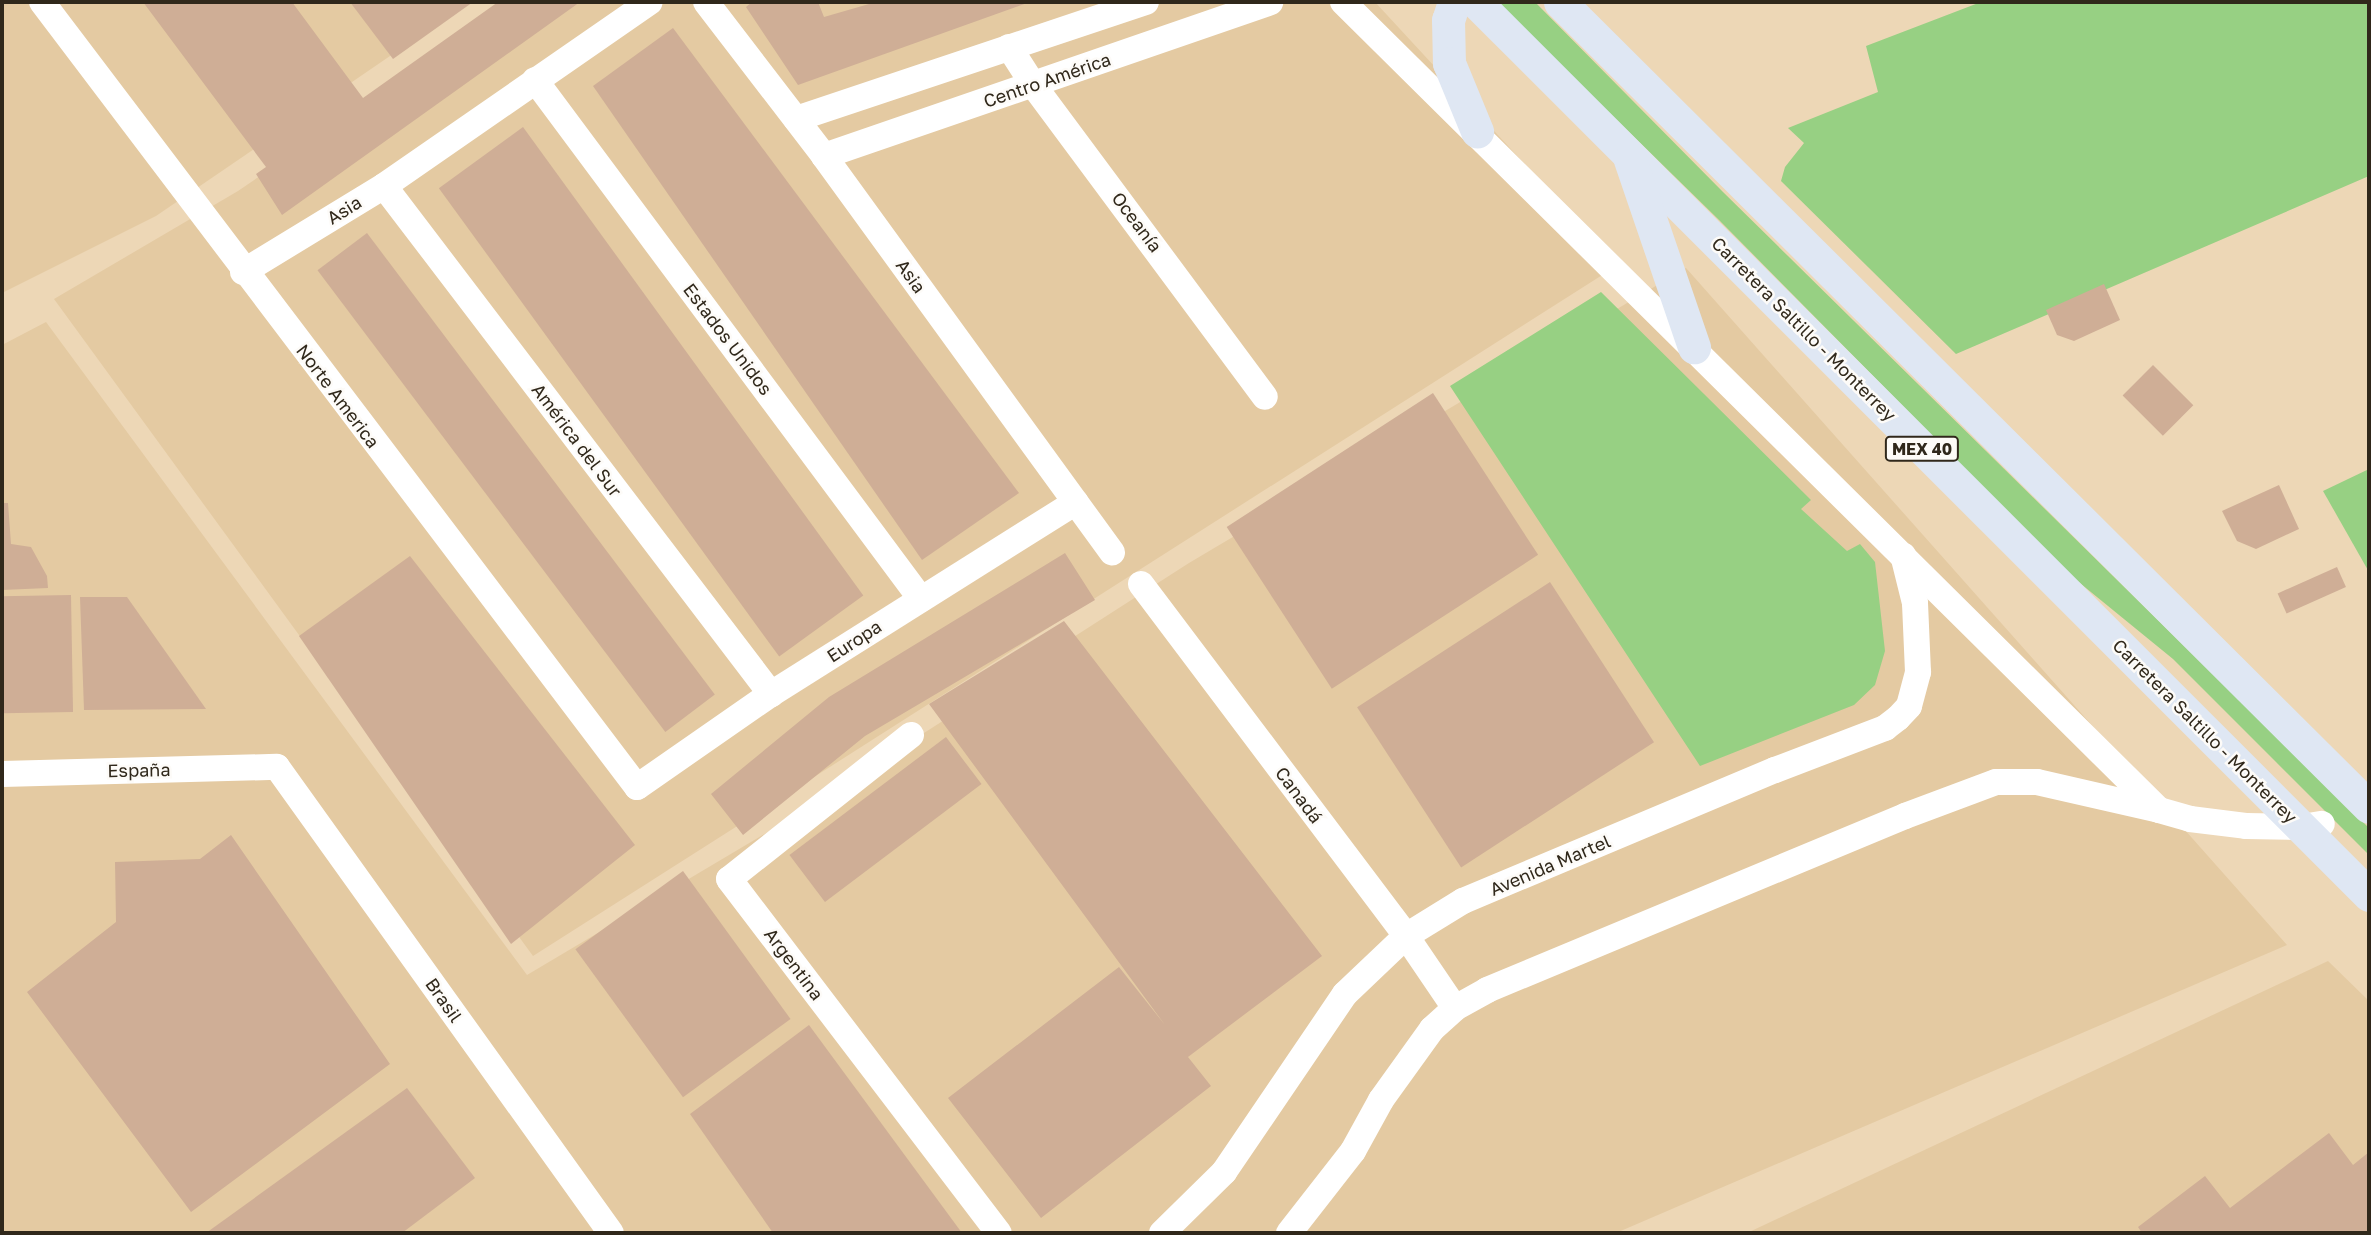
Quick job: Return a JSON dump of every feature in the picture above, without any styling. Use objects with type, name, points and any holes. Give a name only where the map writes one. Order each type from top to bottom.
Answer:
[{"type":"main road","points":[[1454,2],[1448,20],[1449,62],[1477,131]]},
{"type":"main road","name":"Carretera Saltillo - Monterrey","points":[[1475,2],[1627,151],[2039,566],[2088,598],[2124,627],[2312,826],[2369,895]]},
{"type":"main road","points":[[1560,2],[2369,807]]},
{"type":"main road","points":[[1627,151],[1694,347]]},
{"type":"main road","points":[[2312,826],[2369,871]]},
{"type":"street","name":"Norte America","points":[[42,2],[243,272],[637,787]]},
{"type":"street","name":"Asia","points":[[243,272],[384,186],[650,2]]},
{"type":"street","name":"Asia","points":[[706,2],[824,156],[1112,552]]},
{"type":"street","points":[[796,119],[1146,2]]},
{"type":"street","name":"Centro América","points":[[824,156],[1034,86],[1270,2]]},
{"type":"street","points":[[1343,2],[1477,131],[2159,810]]},
{"type":"street","name":"Oceanía","points":[[1009,47],[1034,86],[1265,397]]},
{"type":"street","name":"Estados Unidos","points":[[536,80],[921,599]]},
{"type":"street","name":"América del Sur","points":[[384,186],[771,694]]},
{"type":"street","name":"Europa","points":[[637,787],[771,694],[1076,502]]},
{"type":"street","name":"Avenida Martel","points":[[1161,1233],[1224,1172],[1345,994],[1406,936],[1463,901],[1774,770],[1885,728],[1898,718],[1909,706],[1918,672],[1915,603],[1903,555]]},
{"type":"street","name":"Canadá","points":[[1141,584],[1406,936],[1455,1008]]},
{"type":"street","name":"Argentina","points":[[911,735],[729,879],[999,1233]]},
{"type":"street","name":"España","points":[[2,774],[277,767]]},
{"type":"street","name":"Brasil","points":[[277,767],[611,1233]]},
{"type":"street","points":[[1289,1233],[1353,1151],[1406,1061],[1432,1029],[1455,1008],[1487,990],[1930,806],[1996,782],[2037,782],[2190,819],[2233,825],[2312,826]]},
{"type":"shaded area","points":[[2,2],[469,2],[156,216],[2,293]]},
{"type":"shaded area","points":[[514,2],[1375,2],[1618,265],[533,956],[54,299],[238,191]]},
{"type":"shaded area","points":[[1686,268],[2287,945],[1616,1233],[2,1233],[2,345],[46,322],[527,975],[793,817],[1189,563]]},
{"type":"shaded area","points":[[2328,961],[2369,1001],[2369,1233],[1747,1233]]},
{"type":"green space","points":[[1496,2],[1535,2],[1723,192],[2369,828],[2369,855],[2173,659],[2070,575],[1719,220]]},
{"type":"green space","points":[[1981,2],[2369,2],[2369,176],[1956,354],[1781,181],[1785,167],[1804,143],[1788,128],[1878,92],[1866,46]]},
{"type":"green space","points":[[1601,292],[1811,500],[1801,509],[1847,551],[1860,544],[1875,562],[1885,651],[1875,685],[1854,705],[1700,766],[1450,386]]},
{"type":"green space","points":[[2369,469],[2369,572],[2323,491]]},
{"type":"building","points":[[143,2],[292,2],[363,98],[498,2],[580,2],[282,215],[256,174],[266,167]]},
{"type":"building","points":[[350,2],[473,2],[393,59]]},
{"type":"building","points":[[752,2],[818,2],[824,17],[876,2],[1030,2],[798,85],[746,7]]},
{"type":"building","points":[[673,28],[1019,493],[922,560],[593,86]]},
{"type":"building","points":[[523,127],[863,595],[779,657],[439,188]]},
{"type":"building","points":[[367,233],[715,695],[665,732],[317,270]]},
{"type":"building","points":[[2104,284],[2120,320],[2074,341],[2057,335],[2046,310]]},
{"type":"building","points":[[2153,365],[2193,405],[2163,436],[2123,395]]},
{"type":"building","points":[[1433,393],[1538,555],[1332,689],[1227,527]]},
{"type":"building","points":[[2279,485],[2299,529],[2256,549],[2237,541],[2222,511]]},
{"type":"building","points":[[2,503],[8,503],[11,544],[31,547],[47,576],[48,588],[2,590]]},
{"type":"building","points":[[1065,553],[1095,600],[865,736],[743,835],[711,794],[829,697]]},
{"type":"building","points":[[410,556],[635,845],[511,944],[299,636]]},
{"type":"building","points":[[2337,567],[2346,587],[2287,614],[2278,593]]},
{"type":"building","points":[[1550,582],[1654,742],[1461,867],[1357,707]]},
{"type":"building","points":[[71,595],[73,712],[4,713],[2,596]]},
{"type":"building","points":[[80,597],[127,597],[206,709],[84,710]]},
{"type":"building","points":[[1064,621],[1322,956],[1188,1057],[1211,1086],[1041,1218],[948,1098],[1119,967],[1165,1025],[929,704]]},
{"type":"building","points":[[946,737],[982,784],[825,902],[789,855]]},
{"type":"building","points":[[231,835],[390,1064],[191,1212],[27,992],[116,922],[115,862],[200,859]]},
{"type":"building","points":[[683,871],[791,1019],[683,1097],[575,949]]},
{"type":"building","points":[[809,1025],[962,1233],[773,1233],[690,1114]]},
{"type":"building","points":[[407,1088],[475,1178],[402,1233],[206,1233]]},
{"type":"building","points":[[2329,1133],[2353,1165],[2369,1152],[2369,1233],[2142,1233],[2138,1227],[2205,1176],[2230,1208]]}]
